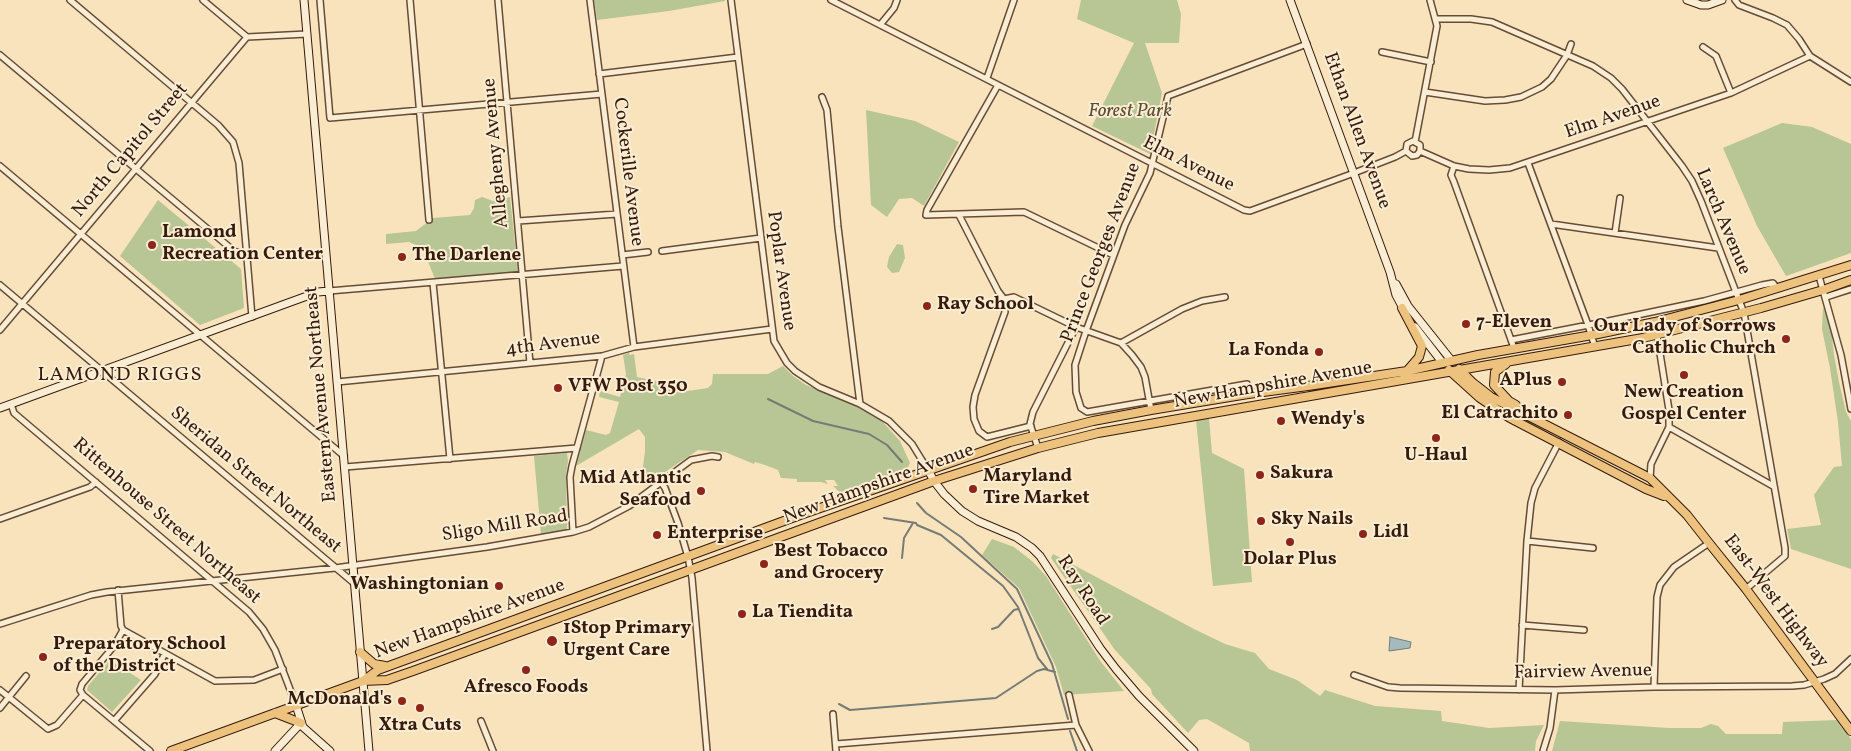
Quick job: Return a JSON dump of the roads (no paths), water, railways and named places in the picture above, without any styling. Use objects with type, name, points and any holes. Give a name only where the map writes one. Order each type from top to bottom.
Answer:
[{"type":"main road","name":"New Hampshire Avenue","points":[[363,681],[377,671],[390,666],[688,557],[928,470],[1034,436],[1093,421],[1151,410],[1407,370],[1655,322],[1738,296],[1777,288],[1851,265]]},
{"type":"main road","name":"New Hampshire Avenue","points":[[363,681],[387,680],[934,482],[1038,448],[1097,433],[1461,371],[1658,335],[1824,294],[1851,280]]},
{"type":"main road","points":[[1402,308],[1422,346],[1419,357],[1407,370]]},
{"type":"main road","name":"East-West Highway","points":[[1451,360],[1472,383],[1491,397],[1650,478],[1687,516],[1746,589],[1851,730]]},
{"type":"main road","points":[[1512,361],[1495,372],[1494,385],[1509,401],[1520,407],[1528,416]]},
{"type":"main road","name":"East-West Highway","points":[[1442,362],[1480,398],[1510,418],[1646,489],[1668,498]]},
{"type":"main road","points":[[360,652],[374,664],[390,666]]},
{"type":"main road","points":[[377,671],[379,680]]},
{"type":"main road","points":[[171,751],[363,681]]},
{"type":"main road","points":[[275,713],[301,723]]},
{"type":"street","points":[[70,0],[223,129],[231,139],[239,163],[252,317]]},
{"type":"street","points":[[203,0],[247,37],[307,34]]},
{"type":"street","name":"Eastern Avenue Northeast","points":[[304,0],[369,751]]},
{"type":"street","points":[[320,0],[330,118],[602,94]]},
{"type":"street","points":[[410,0],[429,220]]},
{"type":"street","name":"Allegheny Avenue","points":[[498,0],[530,364]]},
{"type":"street","name":"Cockerille Avenue","points":[[590,0],[634,347]]},
{"type":"street","name":"Poplar Avenue","points":[[731,0],[774,341],[786,363],[795,371],[819,387],[860,404],[889,421],[912,444],[928,470]]},
{"type":"street","name":"Elm Avenue","points":[[831,0],[1244,210],[1250,211],[1354,173],[1406,151]]},
{"type":"street","points":[[880,25],[894,8],[897,0]]},
{"type":"street","points":[[987,78],[1014,0]]},
{"type":"street","name":"Ethan Allen Avenue","points":[[1290,0],[1402,308],[1442,362]]},
{"type":"street","points":[[1415,142],[1437,26],[1430,0]]},
{"type":"street","points":[[1687,0],[1701,5],[1708,5],[1722,0]]},
{"type":"street","points":[[1735,0],[1739,5],[1786,25],[1799,39],[1810,56],[1851,82]]},
{"type":"street","name":"Larch Avenue","points":[[1436,19],[1471,19],[1492,22],[1593,66],[1611,78],[1622,89],[1692,181],[1744,313],[1786,556],[1746,589]]},
{"type":"street","name":"North Capitol Street","points":[[0,330],[247,37]]},
{"type":"street","name":"Prince Georges Avenue","points":[[1150,401],[1087,412],[1081,408],[1076,392],[1075,365],[1125,224],[1150,173],[1168,96],[1306,44]]},
{"type":"street","points":[[1425,92],[1485,101],[1521,97],[1542,87],[1551,79],[1571,44]]},
{"type":"street","points":[[1703,47],[1716,56],[1731,93]]},
{"type":"street","points":[[1382,52],[1431,62]]},
{"type":"street","points":[[0,55],[234,251],[247,255]]},
{"type":"street","name":"Elm Avenue","points":[[1420,152],[1454,166],[1470,169],[1510,168],[1731,93],[1810,56]]},
{"type":"street","points":[[599,74],[738,57]]},
{"type":"street","points":[[998,84],[927,210],[926,215],[958,216],[1024,212],[1113,255]]},
{"type":"street","points":[[822,97],[827,110],[838,227],[860,404]]},
{"type":"street","points":[[1411,141],[1415,142],[1420,145],[1420,152],[1412,156],[1406,151],[1407,144],[1411,141]]},
{"type":"street","points":[[1528,163],[1595,347]]},
{"type":"street","points":[[0,166],[344,456]]},
{"type":"street","points":[[1454,166],[1452,175],[1454,182],[1514,348]]},
{"type":"street","points":[[1615,233],[1620,198]]},
{"type":"street","points":[[518,221],[617,214]]},
{"type":"street","points":[[958,216],[1004,299],[1005,312],[975,395],[974,419],[982,435],[987,437],[1031,426],[1038,448]]},
{"type":"street","points":[[1551,224],[1718,248]]},
{"type":"street","points":[[662,251],[760,238]]},
{"type":"street","points":[[622,255],[648,252]]},
{"type":"street","points":[[0,408],[318,292],[623,266]]},
{"type":"street","name":"Ethan Allen Avenue","points":[[1390,272],[1408,306],[1451,360]]},
{"type":"street","points":[[1819,276],[1840,355],[1851,409]]},
{"type":"street","points":[[433,283],[450,459]]},
{"type":"street","name":"Sheridan Street Northeast","points":[[0,284],[355,584]]},
{"type":"street","points":[[1824,294],[1851,289]]},
{"type":"street","points":[[1511,340],[1738,296]]},
{"type":"street","points":[[1004,299],[1014,297],[1076,327],[1121,343],[1132,355],[1145,377],[1151,410]]},
{"type":"street","points":[[1121,343],[1182,308],[1202,301],[1225,297]]},
{"type":"street","points":[[1650,478],[1651,464],[1669,427],[1669,410],[1655,322]]},
{"type":"street","name":"Prince Georges Avenue","points":[[1031,426],[1033,412],[1076,327]]},
{"type":"street","name":"4th Avenue","points":[[337,382],[602,356],[634,347],[772,329]]},
{"type":"street","points":[[573,532],[570,477],[602,356]]},
{"type":"street","name":"New Hampshire Avenue","points":[[1150,401],[1247,384]]},
{"type":"street","name":"Rittenhouse Street Northeast","points":[[12,404],[14,413],[239,602],[259,624],[272,644],[283,669],[301,723],[308,732],[330,751]]},
{"type":"street","points":[[1669,427],[1774,486]]},
{"type":"street","points":[[1519,690],[1527,541],[1533,495],[1559,442]]},
{"type":"street","points":[[345,468],[577,448]]},
{"type":"street","name":"Sligo Mill Road","points":[[0,624],[92,594],[336,568],[573,532],[589,527],[629,506],[691,460],[712,456],[718,457]]},
{"type":"street","name":"Ray Road","points":[[928,470],[934,482],[952,504],[978,521],[1016,537],[1040,556],[1100,648],[1116,669],[1139,696],[1194,751]]},
{"type":"street","points":[[0,520],[90,487],[96,482]]},
{"type":"street","points":[[661,482],[666,488],[688,557],[707,751]]},
{"type":"street","points":[[1527,541],[1592,548]]},
{"type":"street","points":[[1654,687],[1657,597],[1660,585],[1674,567],[1709,543]]},
{"type":"street","points":[[118,590],[123,630],[215,681],[254,680],[283,669]]},
{"type":"street","points":[[1522,625],[1584,630]]},
{"type":"street","points":[[123,630],[114,646],[82,684],[80,690],[83,695],[142,748],[150,751]]},
{"type":"street","points":[[114,721],[154,674],[166,653]]},
{"type":"street","name":"Fairview Avenue","points":[[1354,675],[1396,688],[1555,690],[1792,686],[1815,682],[1835,674],[1851,659]]},
{"type":"street","points":[[0,708],[26,676]]},
{"type":"street","points":[[0,690],[48,729],[57,725],[83,695]]},
{"type":"street","points":[[1543,751],[1550,728],[1555,690]]},
{"type":"street","points":[[1069,695],[1076,724],[1089,751]]},
{"type":"street","points":[[833,714],[836,751]]},
{"type":"street","points":[[481,721],[493,751]]},
{"type":"street","points":[[275,751],[301,723]]},
{"type":"street","points":[[836,744],[1076,724]]},
{"type":"water","points":[[1390,637],[1411,642],[1410,648],[1389,651]]},
{"type":"waterway","points":[[768,399],[813,421],[869,434],[887,445],[902,462]]},
{"type":"waterway","points":[[917,503],[926,513],[961,537],[1017,589],[1052,664],[1068,719]]},
{"type":"waterway","points":[[884,518],[916,523],[941,535],[1003,586],[1018,607],[1038,658],[1047,669]]},
{"type":"waterway","points":[[902,558],[904,538],[913,523]]},
{"type":"waterway","points":[[992,629],[998,627],[1014,610],[1018,609]]},
{"type":"waterway","points":[[839,704],[850,710],[996,698],[1037,671],[1044,669],[1055,672]]},
{"type":"waterway","points":[[1070,731],[1077,751]]},
{"type":"place","name":"Lamond Recreation Center","points":[[152,245]]},
{"type":"place","name":"The Darlene","points":[[402,257]]},
{"type":"place","name":"Ray School","points":[[927,306]]},
{"type":"place","name":"7-Eleven","points":[[1466,324]]},
{"type":"place","name":"Our Lady of Sorrows Catholic Church","points":[[1786,339]]},
{"type":"place","name":"La Fonda","points":[[1319,352]]},
{"type":"place","name":"New Creation Gospel Center","points":[[1684,375]]},
{"type":"place","name":"APlus","points":[[1562,382]]},
{"type":"place","name":"VFW Post 350","points":[[558,388]]},
{"type":"place","name":"El Catrachito","points":[[1568,415]]},
{"type":"place","name":"Wendy's","points":[[1281,421]]},
{"type":"place","name":"U-Haul","points":[[1436,438]]},
{"type":"place","name":"Sakura","points":[[1260,475]]},
{"type":"place","name":"Maryland Tire Market","points":[[973,489]]},
{"type":"place","name":"Mid Atlantic Seafood","points":[[701,491]]},
{"type":"place","name":"Sky Nails","points":[[1261,521]]},
{"type":"place","name":"Lidl","points":[[1363,534]]},
{"type":"place","name":"Enterprise","points":[[657,535]]},
{"type":"place","name":"Dolar Plus","points":[[1290,542]]},
{"type":"place","name":"Best Tobacco and Grocery","points":[[764,564]]},
{"type":"place","name":"Washingtonian","points":[[499,586]]},
{"type":"place","name":"La Tiendita","points":[[742,614]]},
{"type":"place","name":"1Stop Primary Urgent Care","points":[[552,641]]},
{"type":"place","name":"Preparatory School of the District","points":[[43,657]]},
{"type":"place","name":"Afresco Foods","points":[[526,670]]},
{"type":"place","name":"McDonald's","points":[[402,701]]},
{"type":"place","name":"Xtra Cuts","points":[[420,708]]},
{"type":"district","name":"LAMOND RIGGS","points":[[120,376]]},
{"type":"park label","name":"Forest Park","points":[[1130,113]]}]
